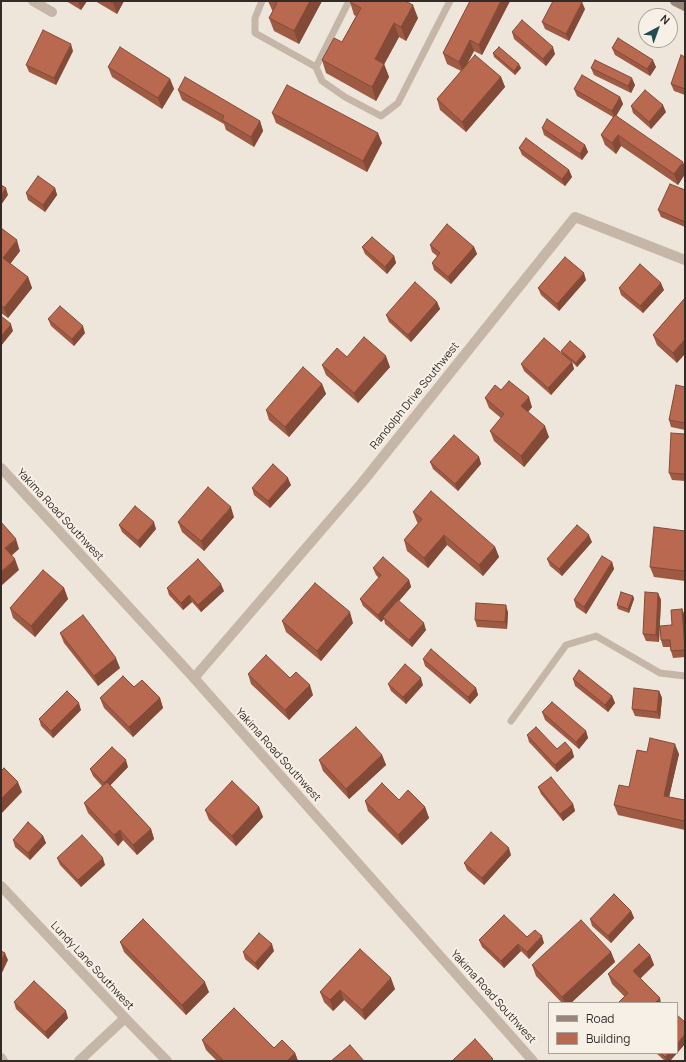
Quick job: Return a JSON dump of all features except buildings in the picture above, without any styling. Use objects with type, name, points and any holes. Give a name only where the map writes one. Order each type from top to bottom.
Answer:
[{"type":"main road","points":[[675,1],[685,6]]},
{"type":"street","points":[[34,1],[52,12]]},
{"type":"street","name":"Randolph Drive Southwest","points":[[194,678],[361,484],[575,216],[685,260]]},
{"type":"street","name":"Yakima Road Southwest","points":[[1,468],[194,678],[533,1061]]},
{"type":"street","name":"Lundy Lane Southwest","points":[[1,886],[167,1061]]},
{"type":"street","points":[[79,1061],[125,1018]]},
{"type":"lane","points":[[262,1],[255,18],[255,33],[316,67],[322,81],[345,97],[381,116],[398,103],[450,1]]},
{"type":"lane","points":[[316,67],[349,1]]},
{"type":"lane","points":[[511,721],[566,645],[596,636],[660,673],[685,676]]}]
